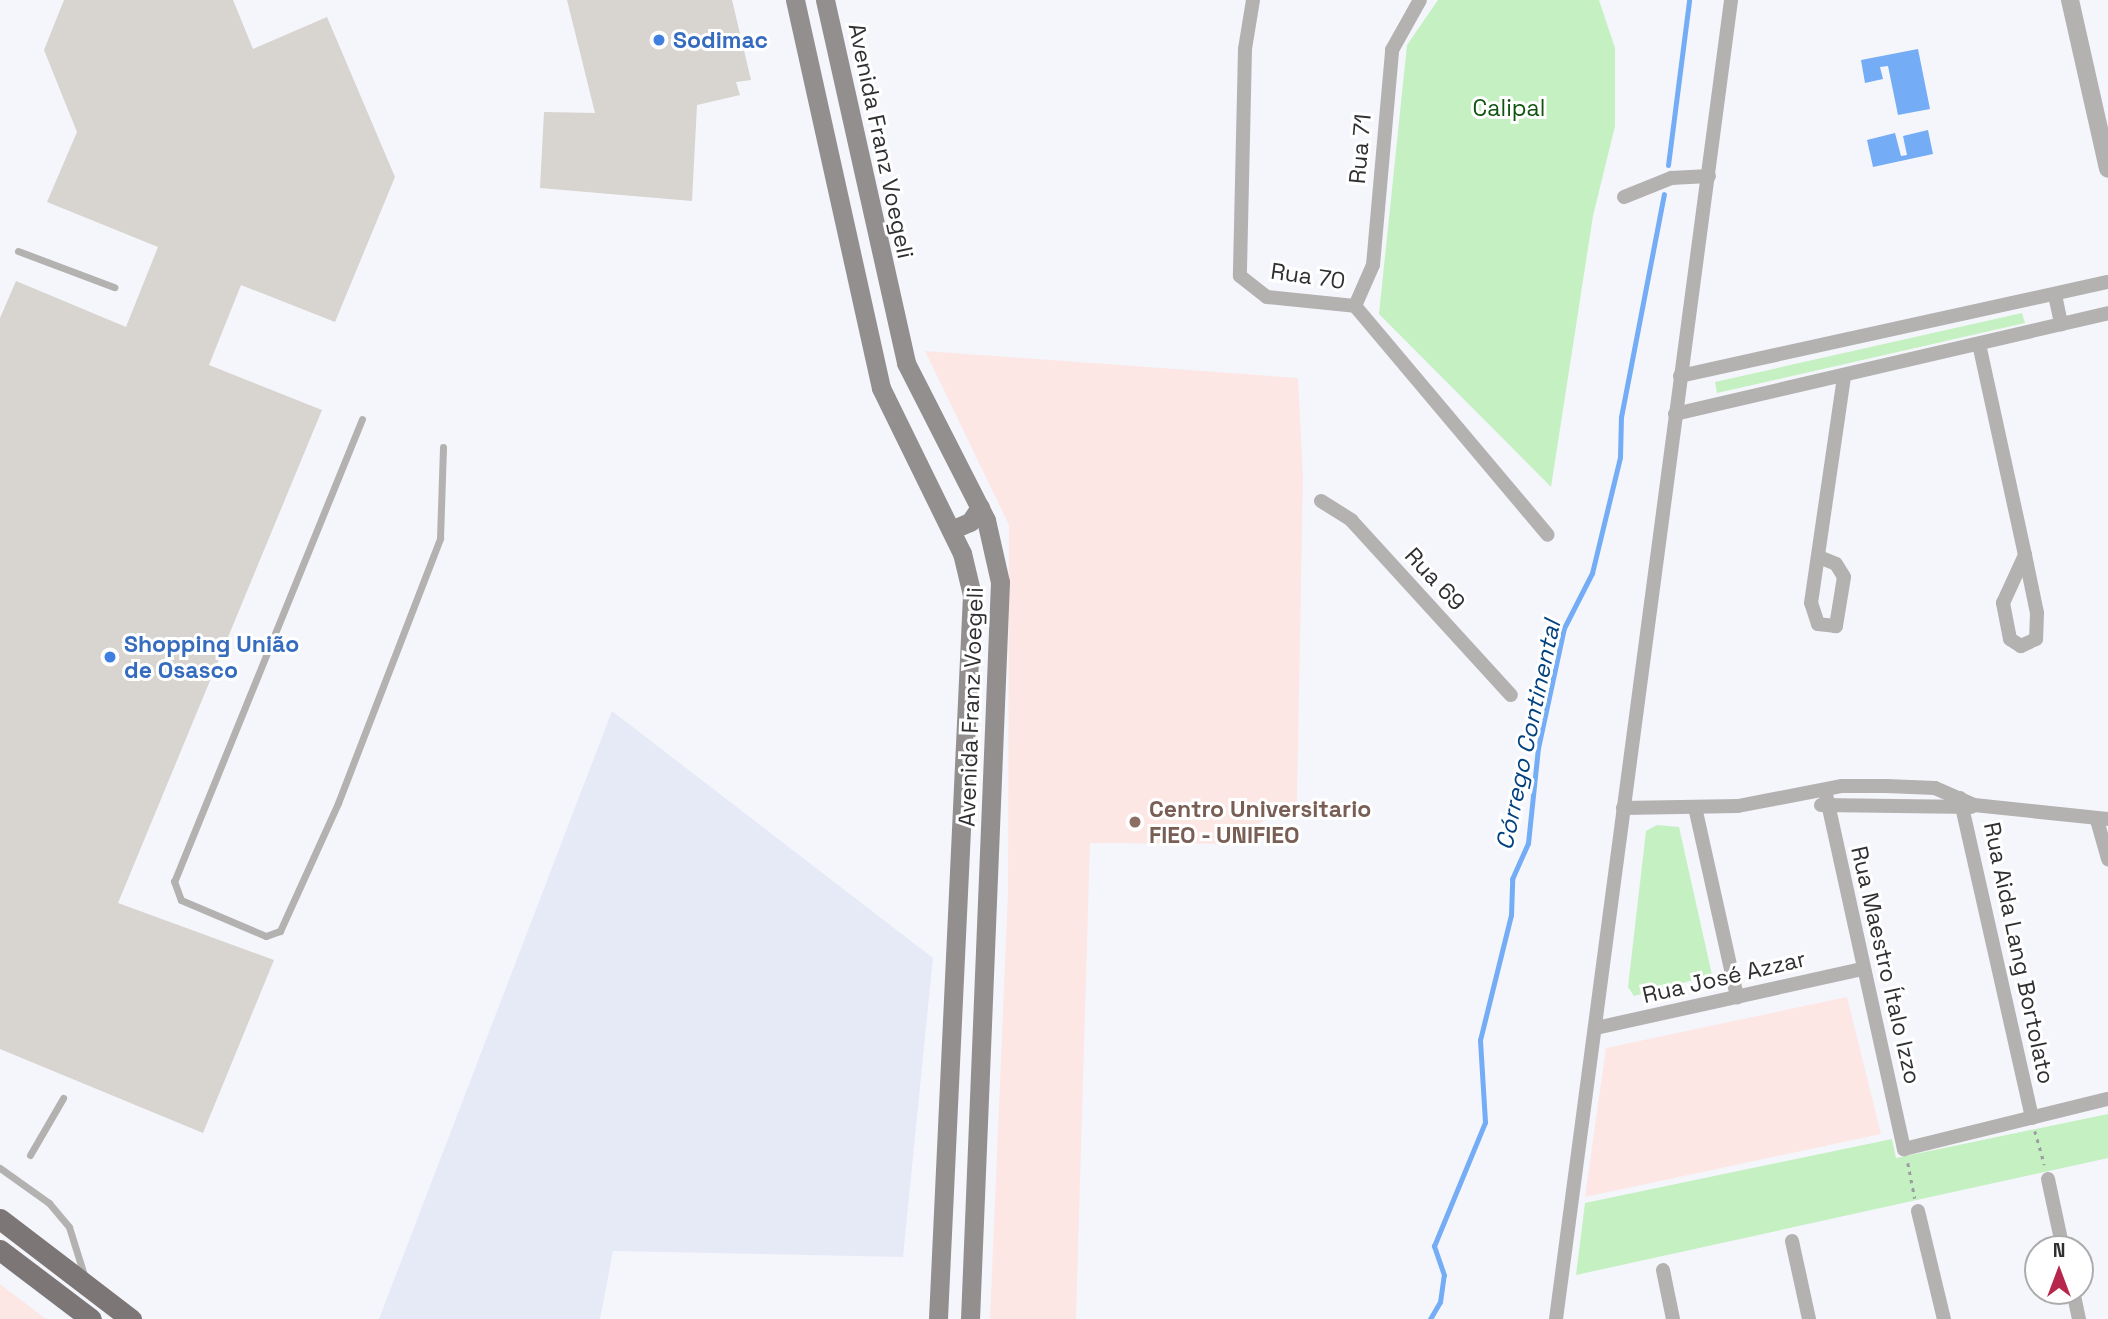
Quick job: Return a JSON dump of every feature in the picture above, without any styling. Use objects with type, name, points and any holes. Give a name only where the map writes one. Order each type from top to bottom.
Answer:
[{"type":"main road","name":"Avenida Franz Voegeli","points":[[795,0],[881,388],[962,553],[973,623],[938,1319]]},
{"type":"main road","name":"Avenida Franz Voegeli","points":[[825,0],[888,291],[916,388],[980,507],[993,544],[1002,612],[970,1319]]},
{"type":"main road","points":[[845,231],[871,247],[888,291]]},
{"type":"main road","points":[[951,530],[970,522],[980,507]]},
{"type":"main road","points":[[962,553],[993,544]]},
{"type":"main road","points":[[0,1219],[131,1319]]},
{"type":"main road","points":[[0,1250],[91,1319]]},
{"type":"street","name":"Rua 70","points":[[1253,0],[1245,49],[1240,276],[1267,297],[1355,306],[1548,535]]},
{"type":"street","name":"Rua 71","points":[[1355,306],[1373,265],[1392,50],[1420,0]]},
{"type":"street","points":[[1556,1319],[1731,0]]},
{"type":"street","points":[[2070,0],[2108,169]]},
{"type":"street","points":[[1624,197],[1661,181],[1709,176]]},
{"type":"street","points":[[1680,376],[2108,282]]},
{"type":"street","points":[[2054,295],[2061,324]]},
{"type":"street","points":[[1675,414],[2108,313]]},
{"type":"street","points":[[1979,344],[2025,555],[2038,631],[2032,644],[2021,646],[2010,639],[2003,603],[2025,555]]},
{"type":"street","points":[[1819,557],[1844,376]]},
{"type":"street","name":"Rua 69","points":[[1321,501],[1351,520],[1511,695]]},
{"type":"street","points":[[1623,807],[1695,807],[1804,799],[1825,790],[1935,788],[1966,805]]},
{"type":"street","name":"Rua Maestro Ítalo Izzo","points":[[1825,790],[1904,1149]]},
{"type":"street","points":[[1804,799],[1829,808],[1966,805],[2104,823],[2108,859]]},
{"type":"street","name":"Rua Aida Lang Bortolato","points":[[1966,805],[2032,1118]]},
{"type":"street","points":[[1695,807],[1737,997]]},
{"type":"street","name":"Rua José Azzar","points":[[1596,1028],[1863,969]]},
{"type":"street","points":[[1904,1149],[2108,1099]]},
{"type":"street","points":[[2048,1179],[2060,1235]]},
{"type":"street","points":[[1918,1211],[1944,1319]]},
{"type":"street","points":[[1792,1241],[1809,1319]]},
{"type":"street","points":[[1662,1270],[1673,1319]]},
{"type":"lane","points":[[18,251],[114,287]]},
{"type":"lane","points":[[362,419],[174,881],[181,900],[266,936],[280,931],[289,912],[426,577],[444,515],[443,447]]},
{"type":"lane","points":[[30,1155],[63,1098]]},
{"type":"lane","points":[[0,1168],[49,1203],[69,1227],[87,1285]]},
{"type":"path","points":[[2032,1118],[2048,1179]]},
{"type":"path","points":[[1904,1149],[1918,1211]]},
{"type":"shaded area","name":"Centro Universitario FIEO - UNIFIEO","points":[[925,351],[1298,378],[1303,477],[1297,801],[1225,844],[1090,843],[1076,1319],[990,1319],[1008,891],[1009,525]]},
{"type":"shaded area","points":[[612,711],[933,958],[903,1257],[613,1251],[600,1319],[379,1319]]},
{"type":"shaded area","points":[[1847,997],[1881,1134],[1585,1197],[1606,1048]]},
{"type":"shaded area","points":[[0,1284],[46,1319],[0,1319]]},
{"type":"green space","name":"Calipal","points":[[1438,0],[1599,0],[1615,48],[1615,126],[1593,216],[1551,487],[1379,314],[1407,45]]},
{"type":"green space","points":[[2022,313],[2025,323],[1717,393],[1715,382]]},
{"type":"green space","points":[[1657,825],[1679,827],[1712,975],[1634,996],[1628,987],[1646,831]]},
{"type":"green space","points":[[2108,1114],[2108,1158],[1576,1275],[1585,1203],[1892,1139],[1896,1158]]},
{"type":"water","points":[[1918,49],[1930,109],[1898,115],[1888,66],[1880,67],[1883,79],[1865,83],[1861,60]]},
{"type":"water","points":[[1928,130],[1933,154],[1873,167],[1867,140],[1895,133],[1901,156],[1907,155],[1903,136]]},
{"type":"building","name":"Shopping União de Osasco","points":[[64,0],[233,0],[253,49],[327,17],[395,177],[335,322],[241,285],[209,365],[322,410],[118,903],[274,960],[203,1133],[0,1049],[0,318],[16,281],[126,327],[158,247],[47,202],[77,132],[44,50]]},
{"type":"building","points":[[567,0],[732,0],[751,80],[736,82],[740,95],[697,105],[692,201],[540,188],[544,112],[595,113]]},
{"type":"waterway","name":"Córrego Continental","points":[[1668,165],[1689,0]]},
{"type":"waterway","name":"Córrego Continental","points":[[1430,1319],[1440,1302],[1444,1275],[1434,1246],[1485,1122],[1480,1040],[1511,915],[1512,879],[1528,843],[1538,748],[1564,628],[1592,573],[1620,457],[1621,417],[1664,194]]},
{"type":"place","name":"Sodimac","points":[[659,40]]},
{"type":"place","name":"Shopping União de Osasco","points":[[110,657]]},
{"type":"place","name":"Centro Universitario FIEO - UNIFIEO","points":[[1135,822]]}]
